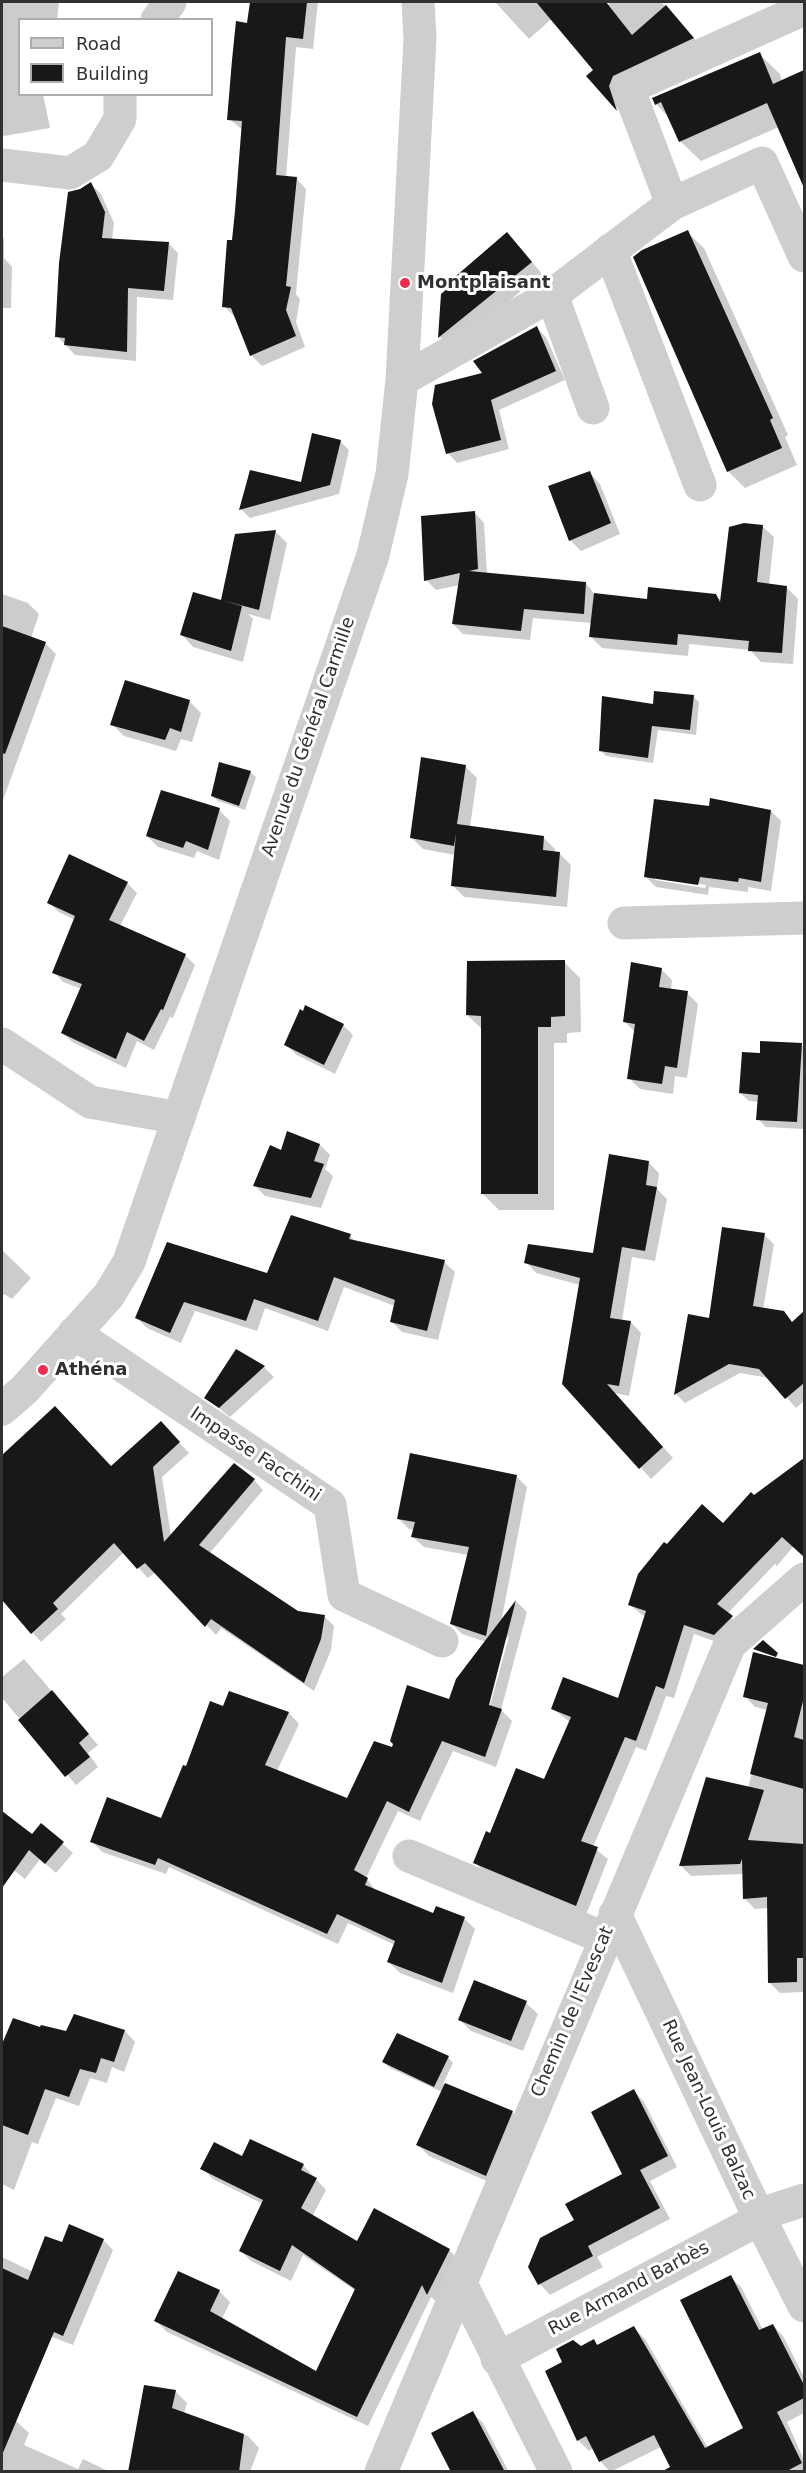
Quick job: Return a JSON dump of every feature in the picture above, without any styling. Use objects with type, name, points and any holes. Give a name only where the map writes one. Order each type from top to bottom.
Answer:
[{"type":"street","points":[[158,18],[170,2]]},
{"type":"street","name":"Avenue du Général Carmille","points":[[2,1409],[24,1389],[109,1295],[129,1262],[373,555],[392,474],[402,380],[420,39],[418,2]]},
{"type":"street","points":[[672,204],[628,88],[804,9]]},
{"type":"street","points":[[2,165],[70,173],[98,156],[120,119],[120,96]]},
{"type":"street","points":[[402,380],[552,295],[672,204],[762,164],[804,256]]},
{"type":"street","points":[[610,250],[700,485]]},
{"type":"street","points":[[552,295],[593,408]]},
{"type":"street","points":[[624,923],[804,918]]},
{"type":"street","points":[[2,1044],[90,1102],[179,1118]]},
{"type":"street","name":"Impasse Facchini","points":[[74,1333],[330,1504],[344,1595],[442,1641]]},
{"type":"street","name":"Chemin de l'Evescat","points":[[381,2472],[609,1926],[730,1644],[804,1579]]},
{"type":"street","points":[[409,1856],[609,1926]]},
{"type":"street","name":"Rue Jean-Louis Balzac","points":[[609,1926],[804,2306]]},
{"type":"street","name":"Rue Armand Barbès","points":[[497,2359],[759,2217],[804,2200]]},
{"type":"street","points":[[460,2282],[556,2472]]},
{"type":"building","points":[[250,2],[307,2],[303,39],[286,37],[276,175],[297,177],[286,286],[291,287],[286,310],[296,336],[250,356],[231,308],[222,307],[227,240],[232,240],[242,121],[227,120],[232,60],[236,21],[247,23]]},
{"type":"building","points":[[536,2],[606,2],[632,35],[666,5],[694,38],[613,76],[609,86],[617,111],[586,76],[593,70]]},
{"type":"building","points":[[760,52],[773,84],[804,70],[804,188],[767,103],[679,142],[661,102],[655,105],[652,98]]},
{"type":"building","points":[[91,182],[105,212],[102,238],[169,242],[164,291],[128,288],[127,352],[64,345],[65,338],[55,337],[59,263],[68,192],[80,189]]},
{"type":"building","points":[[688,230],[773,418],[770,420],[782,448],[727,472],[633,257],[642,250]]},
{"type":"building","points":[[507,232],[532,262],[438,338],[441,294],[458,279],[456,276]]},
{"type":"building","points":[[537,326],[556,371],[491,400],[501,440],[446,454],[432,404],[435,385],[482,373],[473,361]]},
{"type":"building","points":[[312,433],[341,440],[330,485],[239,510],[250,470],[301,482]]},
{"type":"building","points":[[590,471],[611,523],[569,541],[548,486]]},
{"type":"building","points":[[475,511],[478,569],[469,571],[586,582],[584,614],[524,609],[521,631],[452,624],[460,573],[424,581],[421,516]]},
{"type":"building","points":[[744,523],[763,525],[757,582],[787,586],[782,653],[748,651],[749,641],[678,634],[677,645],[589,637],[594,593],[647,599],[648,587],[716,594],[720,602],[729,527]]},
{"type":"building","points":[[276,530],[259,610],[221,600],[235,534]]},
{"type":"building","points":[[193,592],[242,606],[231,651],[180,635]]},
{"type":"building","points":[[2,626],[46,642],[5,754],[2,753]]},
{"type":"building","points":[[125,680],[190,700],[181,732],[170,728],[165,740],[110,725]]},
{"type":"building","points":[[654,691],[694,695],[690,730],[652,726],[648,758],[599,751],[602,696],[653,704]]},
{"type":"building","points":[[421,757],[466,765],[457,824],[544,836],[543,850],[560,852],[556,897],[451,886],[456,834],[454,846],[410,838]]},
{"type":"building","points":[[219,762],[251,771],[239,806],[211,796]]},
{"type":"building","points":[[161,790],[220,808],[208,850],[186,841],[183,848],[146,836]]},
{"type":"building","points":[[710,798],[771,810],[761,882],[739,878],[738,882],[700,877],[698,885],[644,877],[654,799],[709,806]]},
{"type":"building","points":[[69,854],[128,882],[109,920],[186,954],[163,1010],[161,1009],[144,1041],[127,1032],[116,1059],[61,1033],[82,984],[52,973],[75,916],[47,903]]},
{"type":"building","points":[[565,960],[565,1016],[551,1017],[551,1027],[538,1027],[538,1194],[481,1194],[481,1016],[466,1015],[467,961]]},
{"type":"building","points":[[631,962],[662,968],[659,987],[688,991],[677,1068],[665,1066],[662,1084],[627,1079],[635,1024],[623,1022]]},
{"type":"building","points":[[305,1005],[344,1024],[324,1065],[284,1045],[300,1009],[303,1011]]},
{"type":"building","points":[[760,1041],[802,1043],[797,1122],[756,1120],[758,1095],[739,1093],[742,1052],[760,1053]]},
{"type":"building","points":[[287,1131],[320,1144],[314,1161],[324,1164],[311,1198],[253,1186],[270,1145],[281,1150]]},
{"type":"building","points":[[609,1154],[649,1161],[646,1185],[657,1187],[645,1251],[622,1247],[610,1318],[631,1321],[619,1386],[607,1384],[663,1447],[639,1469],[562,1384],[580,1278],[524,1263],[528,1244],[593,1253]]},
{"type":"building","points":[[291,1215],[351,1234],[349,1239],[445,1260],[427,1331],[390,1322],[395,1300],[334,1277],[318,1321],[254,1299],[246,1321],[184,1302],[170,1333],[135,1318],[167,1242],[267,1273]]},
{"type":"building","points":[[722,1227],[765,1233],[753,1306],[784,1311],[792,1322],[804,1311],[804,1383],[785,1399],[759,1369],[729,1364],[674,1395],[688,1314],[709,1318]]},
{"type":"building","points":[[236,1349],[265,1366],[219,1408],[204,1398]]},
{"type":"building","points":[[55,1406],[111,1466],[161,1421],[180,1442],[153,1467],[164,1542],[234,1463],[255,1479],[199,1545],[298,1611],[325,1615],[321,1639],[304,1683],[211,1619],[205,1627],[145,1563],[137,1569],[114,1543],[53,1603],[58,1609],[31,1634],[2,1600],[2,1455]]},
{"type":"building","points":[[410,1453],[517,1475],[486,1636],[450,1624],[469,1547],[411,1537],[415,1522],[397,1519]]},
{"type":"building","points":[[804,1458],[804,1557],[782,1537],[717,1604],[733,1616],[714,1635],[684,1625],[664,1689],[656,1686],[636,1741],[625,1737],[581,1841],[598,1847],[576,1906],[473,1863],[486,1831],[490,1833],[516,1768],[544,1779],[571,1717],[551,1709],[563,1677],[618,1698],[646,1611],[628,1605],[638,1574],[664,1542],[667,1544],[702,1504],[723,1523],[751,1492],[754,1495]]},
{"type":"building","points":[[516,1600],[489,1705],[502,1709],[485,1757],[442,1741],[409,1812],[387,1801],[354,1870],[368,1878],[365,1885],[433,1913],[436,1906],[465,1917],[442,1983],[387,1962],[395,1941],[337,1914],[327,1934],[158,1858],[155,1865],[90,1842],[107,1797],[161,1818],[183,1765],[186,1766],[210,1701],[223,1706],[229,1691],[289,1712],[265,1765],[347,1798],[374,1741],[392,1747],[393,1744],[390,1741],[407,1685],[449,1699],[456,1679]]},
{"type":"building","points":[[763,1640],[778,1653],[776,1657],[753,1649]]},
{"type":"building","points":[[753,1652],[804,1665],[804,1697],[794,1737],[804,1740],[804,1789],[750,1774],[768,1703],[743,1697]]},
{"type":"building","points":[[52,1690],[89,1734],[79,1743],[90,1757],[65,1777],[18,1720]]},
{"type":"building","points":[[706,1777],[764,1790],[748,1840],[804,1844],[804,1958],[797,1958],[797,1982],[768,1983],[767,1897],[743,1899],[742,1859],[740,1864],[679,1866]]},
{"type":"building","points":[[2,1811],[32,1834],[41,1823],[64,1842],[45,1864],[29,1850],[2,1888]]},
{"type":"building","points":[[474,1980],[527,2001],[511,2041],[458,2020]]},
{"type":"building","points":[[74,2014],[125,2030],[114,2062],[101,2058],[96,2073],[80,2069],[69,2097],[45,2089],[28,2135],[2,2125],[2,2044],[13,2018],[40,2027],[41,2025],[66,2031]]},
{"type":"building","points":[[397,2033],[449,2056],[434,2087],[382,2062]]},
{"type":"building","points":[[445,2083],[513,2111],[486,2176],[416,2145]]},
{"type":"building","points":[[634,2089],[668,2156],[640,2170],[660,2208],[588,2246],[593,2256],[538,2285],[528,2267],[540,2238],[574,2220],[565,2204],[622,2174],[591,2112]]},
{"type":"building","points":[[250,2139],[304,2164],[301,2170],[317,2178],[301,2208],[357,2241],[374,2208],[450,2249],[427,2295],[422,2285],[357,2417],[154,2321],[178,2271],[220,2290],[210,2311],[316,2371],[355,2289],[292,2245],[280,2271],[239,2251],[263,2200],[200,2169],[214,2142],[242,2156]]},
{"type":"building","points":[[69,2224],[104,2239],[63,2336],[54,2332],[2,2455],[2,2268],[28,2280],[45,2236],[62,2242]]},
{"type":"building","points":[[731,2275],[759,2330],[773,2324],[804,2385],[804,2398],[777,2412],[802,2463],[785,2472],[661,2472],[670,2467],[654,2435],[599,2462],[586,2436],[577,2441],[545,2371],[562,2362],[556,2349],[573,2340],[581,2346],[594,2339],[597,2345],[634,2326],[705,2448],[743,2428],[680,2300]]},
{"type":"building","points":[[144,2385],[176,2390],[172,2408],[244,2434],[239,2472],[128,2472]]},
{"type":"building","points":[[473,2411],[505,2472],[451,2472],[431,2433]]},
{"type":"place","name":"Montplaisant","points":[[405,283]]},
{"type":"place","name":"Athéna","points":[[43,1370]]}]
